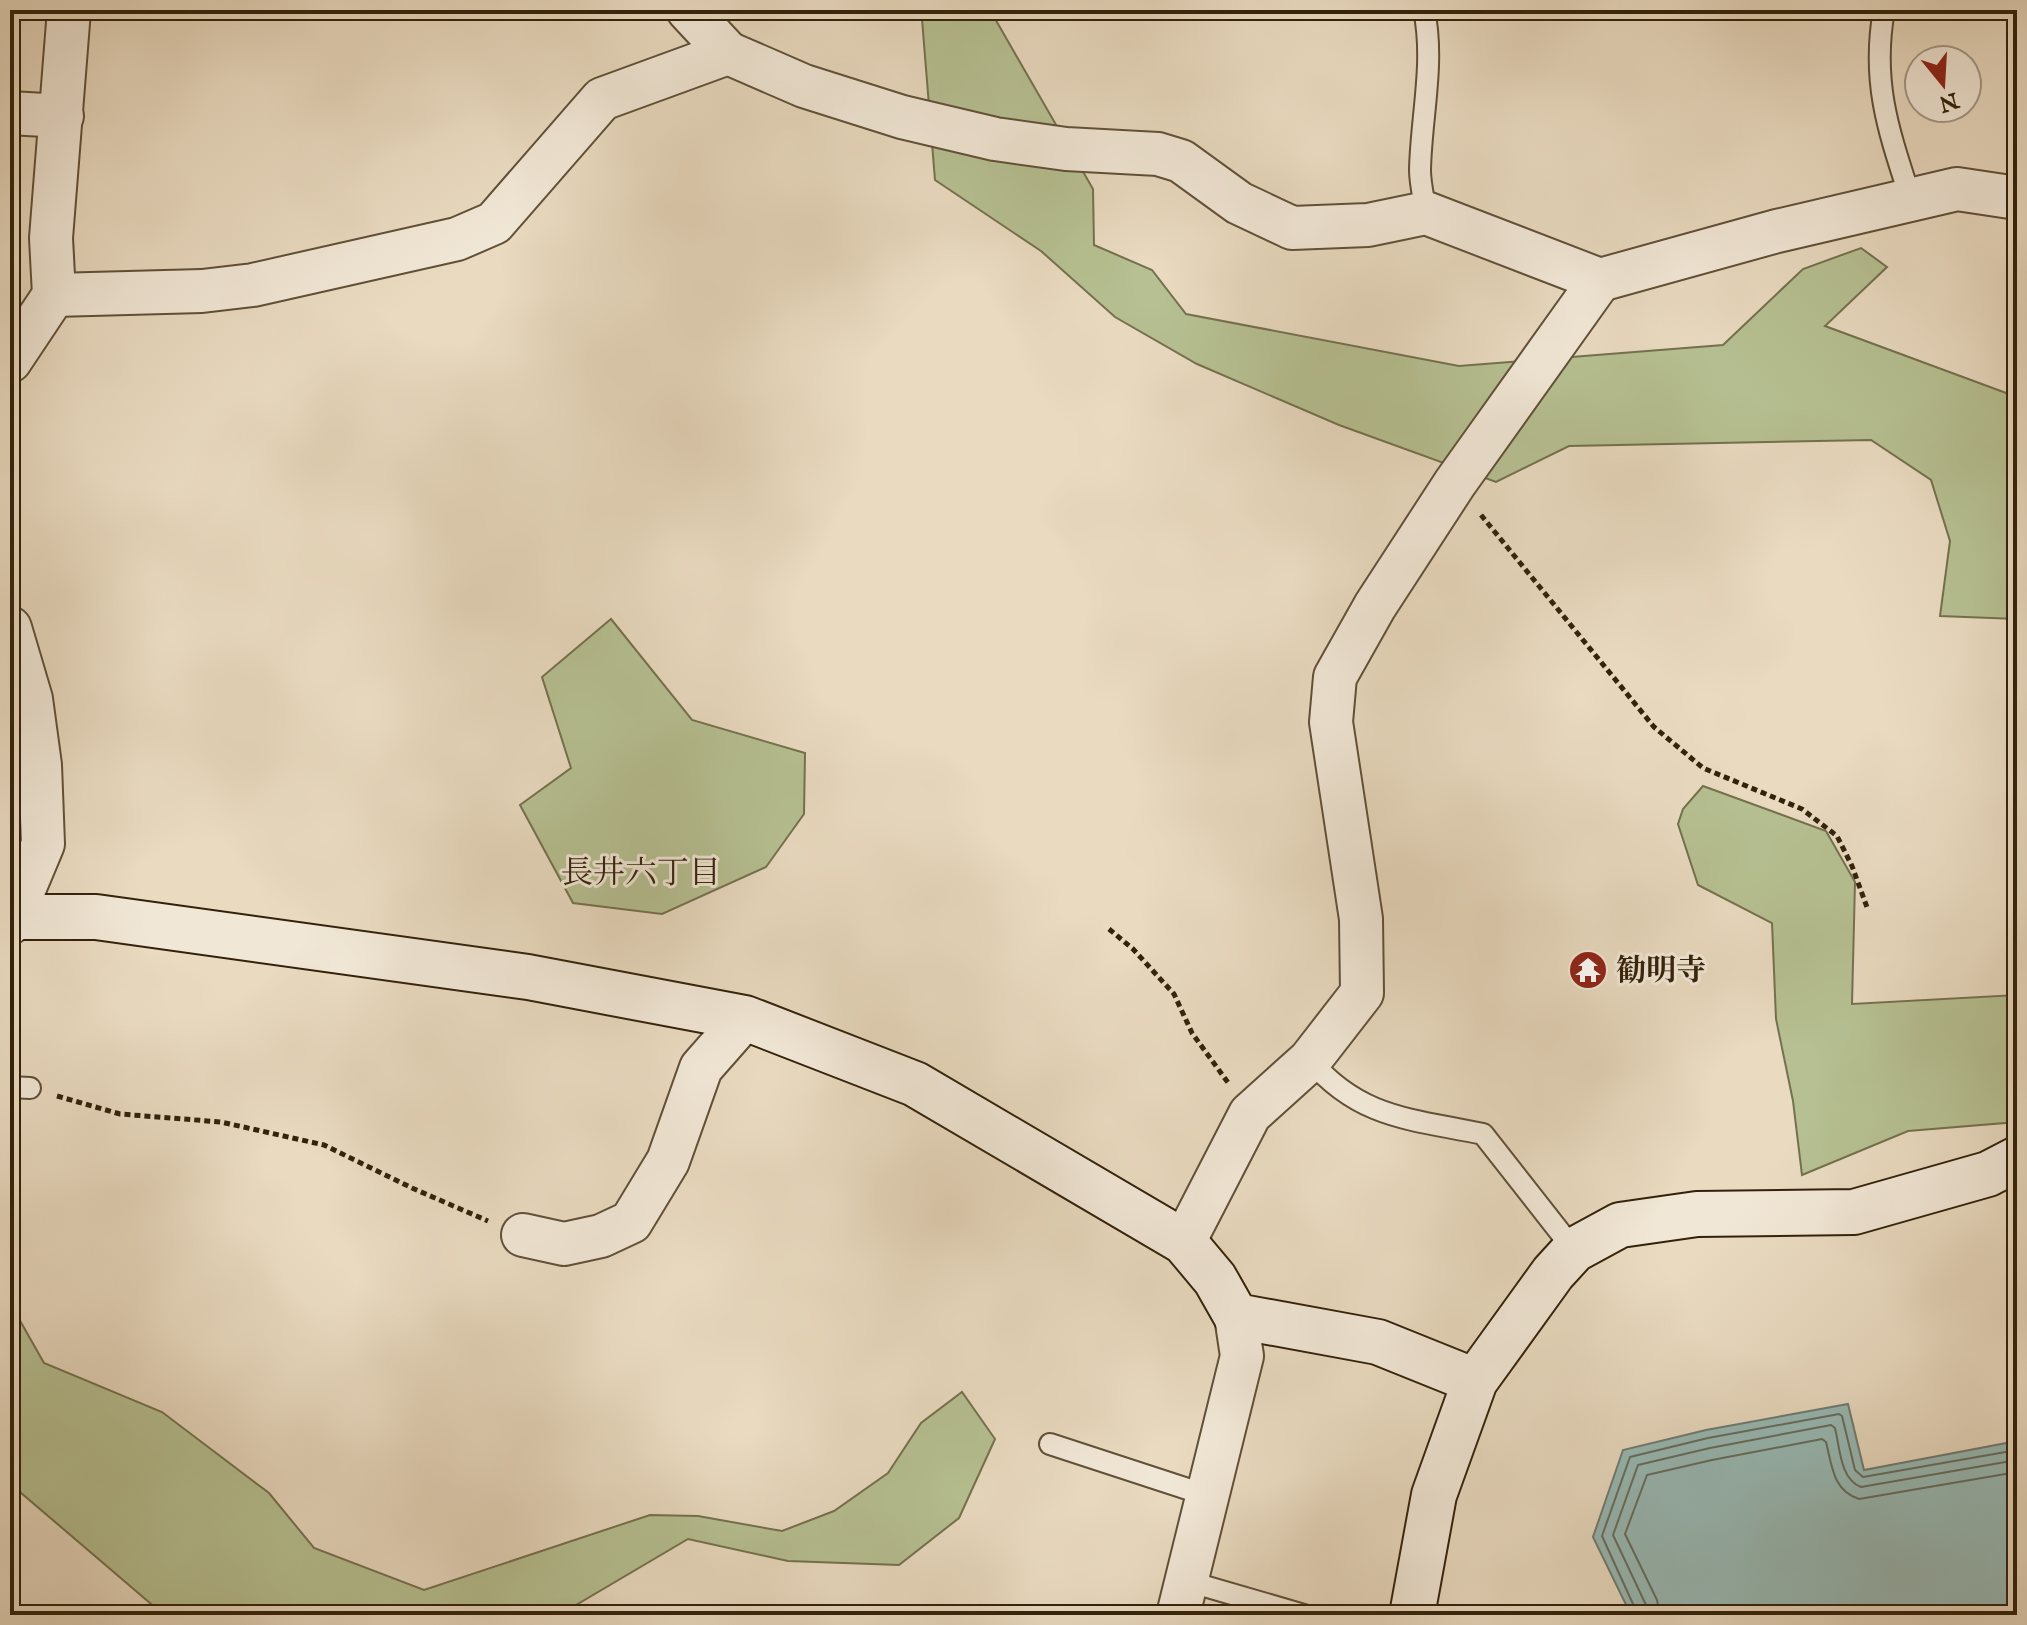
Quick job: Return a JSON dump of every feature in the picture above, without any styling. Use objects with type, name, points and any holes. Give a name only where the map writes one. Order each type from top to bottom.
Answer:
[{"type":"street","points":[[10,361],[54,295],[51,238],[69,10]]},
{"type":"street","points":[[688,10],[728,53],[804,86],[902,117],[995,139],[1066,149],[1158,154],[1181,161],[1239,203],[1292,228],[1368,225],[1426,213],[1600,280],[1777,231],[1957,189],[2017,198]]},
{"type":"street","points":[[54,295],[202,291],[253,285],[457,239],[494,223],[602,99],[728,53]]},
{"type":"street","points":[[10,113],[62,116]]},
{"type":"street","points":[[1184,1242],[1250,1114],[1310,1060],[1362,993],[1361,919],[1331,722],[1335,677],[1375,606],[1455,483],[1600,280]]},
{"type":"street","points":[[10,628],[20,698],[40,765],[43,844],[12,919],[96,917],[528,977],[745,1018],[915,1084],[1184,1242],[1215,1279],[1236,1316],[1242,1356],[1182,1598]]},
{"type":"street","points":[[523,1235],[564,1244],[601,1236],[631,1222],[668,1161],[701,1068],[745,1018]]},
{"type":"street","points":[[1412,1615],[1434,1495],[1475,1381],[1553,1273],[1574,1250],[1620,1225],[1697,1214],[1854,1212],[1988,1174],[2017,1159]]},
{"type":"street","points":[[1236,1316],[1378,1342],[1475,1381]]},
{"type":"lane","points":[[1424,10],[1428,29],[1427,95],[1420,172],[1426,213]]},
{"type":"lane","points":[[1884,10],[1878,45],[1885,119],[1911,200]]},
{"type":"lane","points":[[1310,1060],[1326,1079],[1383,1114],[1483,1134],[1574,1250]]},
{"type":"lane","points":[[1050,1444],[1209,1496]]},
{"type":"lane","points":[[1182,1598],[1304,1615]]},
{"type":"path","points":[[1455,483],[1654,727],[1703,768],[1802,809],[1837,836],[1868,910]]},
{"type":"path","points":[[1109,929],[1133,949],[1174,994],[1192,1033],[1250,1114]]},
{"type":"path","points":[[20,1087],[120,1114],[221,1122],[324,1145],[423,1193],[523,1235]]},
{"type":"green space","points":[[890,10],[990,10],[1093,189],[1094,245],[1152,270],[1186,314],[1459,366],[1723,345],[1803,269],[1861,248],[1887,267],[1825,326],[2017,397],[2017,619],[1940,616],[1950,541],[1931,480],[1871,440],[1569,446],[1496,482],[1339,425],[1197,364],[1115,317],[1041,251],[935,180],[922,19]]},
{"type":"green space","points":[[611,619],[692,720],[805,753],[804,814],[766,867],[662,914],[573,903],[520,805],[571,768],[542,677]]},
{"type":"green space","points":[[1703,786],[1826,831],[1855,882],[1852,1004],[2017,995],[2017,1122],[1908,1131],[1802,1175],[1793,1101],[1776,1019],[1772,923],[1698,885],[1678,824],[1683,809]]},
{"type":"green space","points":[[10,1303],[44,1363],[162,1412],[269,1493],[314,1548],[424,1590],[650,1515],[698,1516],[782,1531],[834,1511],[888,1473],[921,1423],[962,1392],[995,1439],[959,1518],[899,1565],[788,1561],[688,1539],[559,1615],[164,1615],[20,1492],[10,1473]]},
{"type":"water","points":[[1848,1404],[1864,1470],[2017,1441],[2017,1615],[1631,1615],[1593,1537],[1623,1450],[1706,1430]]},
{"type":"place","name":"勧明寺","points":[[1588,970]]},
{"type":"district","name":"長井六丁目","points":[[641,872]]}]
